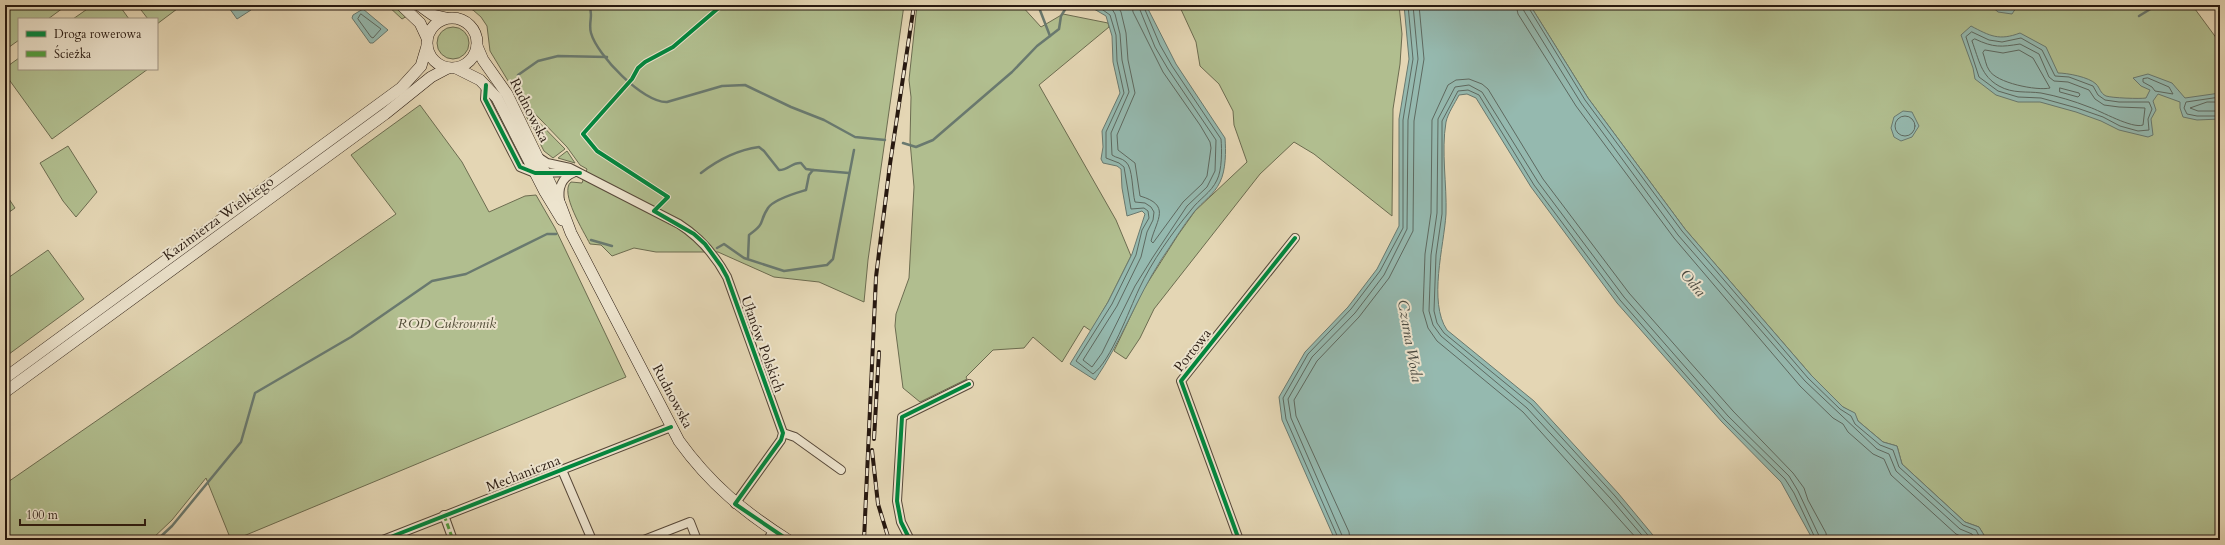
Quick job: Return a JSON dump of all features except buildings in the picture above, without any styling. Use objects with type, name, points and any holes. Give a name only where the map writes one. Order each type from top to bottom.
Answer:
[{"type":"main road","points":[[401,5],[420,22],[434,60],[452,68],[469,62],[474,55],[477,46],[477,37],[471,25],[459,18],[446,18],[433,15],[420,5]]},
{"type":"main road","points":[[427,42],[433,26],[446,18]]},
{"type":"main road","name":"Kazimierza Wielkiego","points":[[5,378],[401,88],[421,66],[427,42]]},
{"type":"main road","name":"Rudnowska","points":[[477,46],[483,60],[507,94],[537,157],[540,173],[552,204],[571,233],[671,427],[693,460],[735,504],[771,535],[788,540]]},
{"type":"main road","name":"Kazimierza Wielkiego","points":[[5,392],[379,118],[431,77],[452,68]]},
{"type":"main road","name":"Rudnowska","points":[[452,68],[486,85],[503,109],[540,173],[560,204],[571,233]]},
{"type":"street","name":"Ułanów Polskich","points":[[537,157],[547,163],[564,166],[580,173],[680,224],[705,244],[727,277],[783,433]]},
{"type":"street","name":"Ułanów Polskich","points":[[540,173],[580,173]]},
{"type":"street","points":[[560,204],[559,194],[561,183],[568,175],[580,173]]},
{"type":"street","name":"Portowa","points":[[1239,540],[1181,381],[1295,238]]},
{"type":"street","points":[[910,540],[899,517],[897,500],[902,417],[969,384]]},
{"type":"street","name":"Mechaniczna","points":[[383,540],[671,427]]},
{"type":"street","points":[[735,504],[781,440],[783,433],[794,436],[840,470]]},
{"type":"street","points":[[562,470],[592,540]]},
{"type":"street","points":[[444,515],[453,540]]},
{"type":"street","points":[[644,540],[690,522],[697,540]]},
{"type":"green space","points":[[5,5],[67,5],[49,18],[18,18],[18,41],[5,50]]},
{"type":"green space","points":[[93,5],[119,5],[128,18],[74,18]]},
{"type":"green space","points":[[174,5],[177,9],[158,23],[158,18],[147,18],[138,6]]},
{"type":"green space","points":[[387,5],[394,5],[407,16],[402,19]]},
{"type":"green space","points":[[458,5],[904,5],[868,260],[864,302],[819,282],[774,277],[718,252],[656,252],[634,248],[612,256],[601,245],[590,244],[578,222],[568,194],[568,187],[571,182],[582,183],[587,169],[580,165],[567,147],[516,94],[490,51],[487,26],[481,17],[473,10]]},
{"type":"green space","points":[[917,5],[1021,5],[1041,27],[1063,14],[1108,23],[1109,27],[1039,85],[1116,220],[1131,256],[1108,302],[1091,331],[1084,326],[1062,362],[1033,337],[1024,348],[993,350],[966,377],[967,379],[920,402],[903,388],[895,326],[896,314],[909,278],[914,187],[910,141],[911,97],[909,80]]},
{"type":"green space","points":[[1179,5],[1399,5],[1402,34],[1400,64],[1393,109],[1392,216],[1314,154],[1294,142],[1260,174],[1154,309],[1140,338],[1126,359],[1114,351],[1143,290],[1195,211],[1247,162],[1234,125],[1233,111],[1219,84],[1200,66],[1196,42]]},
{"type":"green space","points":[[1530,5],[2192,5],[2220,43],[2220,540],[1987,540],[1979,527],[1965,522],[1902,464],[1897,446],[1883,442],[1858,421],[1854,413],[1843,407],[1811,375],[1685,229],[1588,98]]},
{"type":"green space","points":[[450,27],[456,27],[466,34],[469,43],[468,49],[462,56],[456,59],[450,59],[440,52],[437,46],[437,40],[444,30]]},
{"type":"green space","points":[[18,59],[18,70],[147,70],[52,139],[5,74],[5,68]]},
{"type":"green space","points":[[489,95],[529,169],[524,167],[489,99]]},
{"type":"green space","points":[[519,102],[565,149],[553,158],[544,151]]},
{"type":"green space","name":"ROD Cukrownik","points":[[420,105],[462,162],[489,212],[525,196],[536,195],[555,228],[626,377],[234,540],[231,540],[206,478],[172,520],[151,540],[5,540],[5,484],[396,214],[351,155]]},
{"type":"green space","points":[[68,146],[97,192],[76,217],[63,201],[40,163]]},
{"type":"green space","points":[[567,151],[575,163],[558,158]]},
{"type":"green space","points":[[5,193],[15,208],[5,215]]},
{"type":"green space","points":[[48,250],[84,299],[5,357],[5,280]]},
{"type":"water","points":[[227,5],[248,5],[251,10],[237,19]]},
{"type":"water","points":[[1091,5],[1146,5],[1176,64],[1225,138],[1225,160],[1222,177],[1218,187],[1197,208],[1161,260],[1113,351],[1095,380],[1070,364],[1108,302],[1132,254],[1145,214],[1142,211],[1127,216],[1122,188],[1121,169],[1117,166],[1103,163],[1101,159],[1103,147],[1102,131],[1120,93],[1113,62],[1112,36],[1106,16],[1094,9]]},
{"type":"water","points":[[1404,5],[1530,5],[1588,98],[1685,229],[1811,375],[1843,407],[1855,413],[1858,421],[1883,442],[1897,446],[1902,464],[1965,522],[1979,527],[1987,540],[1813,540],[1781,482],[1722,422],[1617,303],[1531,187],[1476,98],[1467,94],[1459,95],[1446,122],[1444,156],[1446,214],[1438,289],[1441,318],[1447,330],[1534,401],[1618,493],[1657,540],[1335,540],[1282,420],[1279,397],[1305,352],[1348,307],[1377,269],[1399,226],[1399,119],[1409,59]]},
{"type":"water","points":[[1990,5],[2015,5],[2016,8],[2012,14],[1998,12]]},
{"type":"water","points":[[363,9],[388,30],[373,43],[370,43],[352,18],[353,15]]},
{"type":"water","points":[[1971,26],[1989,35],[2000,37],[2020,33],[2046,47],[2058,73],[2088,79],[2096,84],[2106,96],[2146,98],[2150,90],[2141,86],[2133,78],[2148,74],[2172,83],[2185,98],[2220,93],[2220,119],[2197,120],[2183,117],[2180,102],[2158,94],[2153,101],[2156,110],[2151,119],[2153,135],[2148,137],[2119,130],[2101,121],[2076,112],[2040,102],[2018,102],[1996,95],[1975,79],[1973,68],[1961,35]]},
{"type":"water","points":[[1903,111],[1912,112],[1919,126],[1912,137],[1901,141],[1894,137],[1891,128],[1894,117]]},
{"type":"waterway","points":[[589,5],[591,12],[591,33],[595,42],[611,65],[646,95],[657,100],[667,102],[722,86],[745,85],[791,107],[824,120],[855,137],[885,140]]},
{"type":"waterway","points":[[903,143],[916,147],[933,140],[1012,72],[1037,46],[1050,36],[1038,5]]},
{"type":"waterway","points":[[2139,16],[2157,5]]},
{"type":"waterway","points":[[1050,36],[1059,29],[1061,16],[1066,8]]},
{"type":"waterway","points":[[518,75],[538,61],[558,56],[607,57]]},
{"type":"waterway","points":[[701,173],[728,156],[743,150],[759,147],[779,170],[798,163],[801,163],[806,169],[813,170]]},
{"type":"waterway","points":[[717,248],[724,244],[744,258],[784,271],[827,265],[833,259],[854,150]]},
{"type":"waterway","points":[[748,258],[749,235],[760,225],[765,213],[771,205],[786,197],[806,190],[809,175],[813,170],[849,173]]},
{"type":"waterway","points":[[157,540],[172,526],[241,442],[255,393],[351,337],[432,281],[466,274],[547,234],[556,234]]},
{"type":"waterway","points":[[591,240],[612,246]]},
{"type":"railway","points":[[864,540],[876,277],[890,164],[914,5]]},
{"type":"railway","points":[[874,439],[879,352]]},
{"type":"railway","points":[[872,450],[878,504],[889,540]]},
{"type":"marked path","points":[[444,515],[453,540]]},
{"type":"cycle path","points":[[722,5],[673,47],[645,62],[638,68],[632,79],[583,134],[597,151],[668,197],[654,211],[694,234],[705,244],[727,277],[783,433],[781,440],[735,504],[788,540]]},
{"type":"cycle path","points":[[486,85],[485,99],[520,167],[535,173],[580,173]]},
{"type":"cycle path","points":[[1239,540],[1181,381],[1295,238]]},
{"type":"cycle path","points":[[910,540],[901,522],[897,501],[902,417],[969,384]]},
{"type":"cycle path","points":[[383,540],[671,427]]},
{"type":"water label","name":"Odra","points":[[1693,283]]},
{"type":"water label","name":"Czarna Woda","points":[[1410,341]]}]
